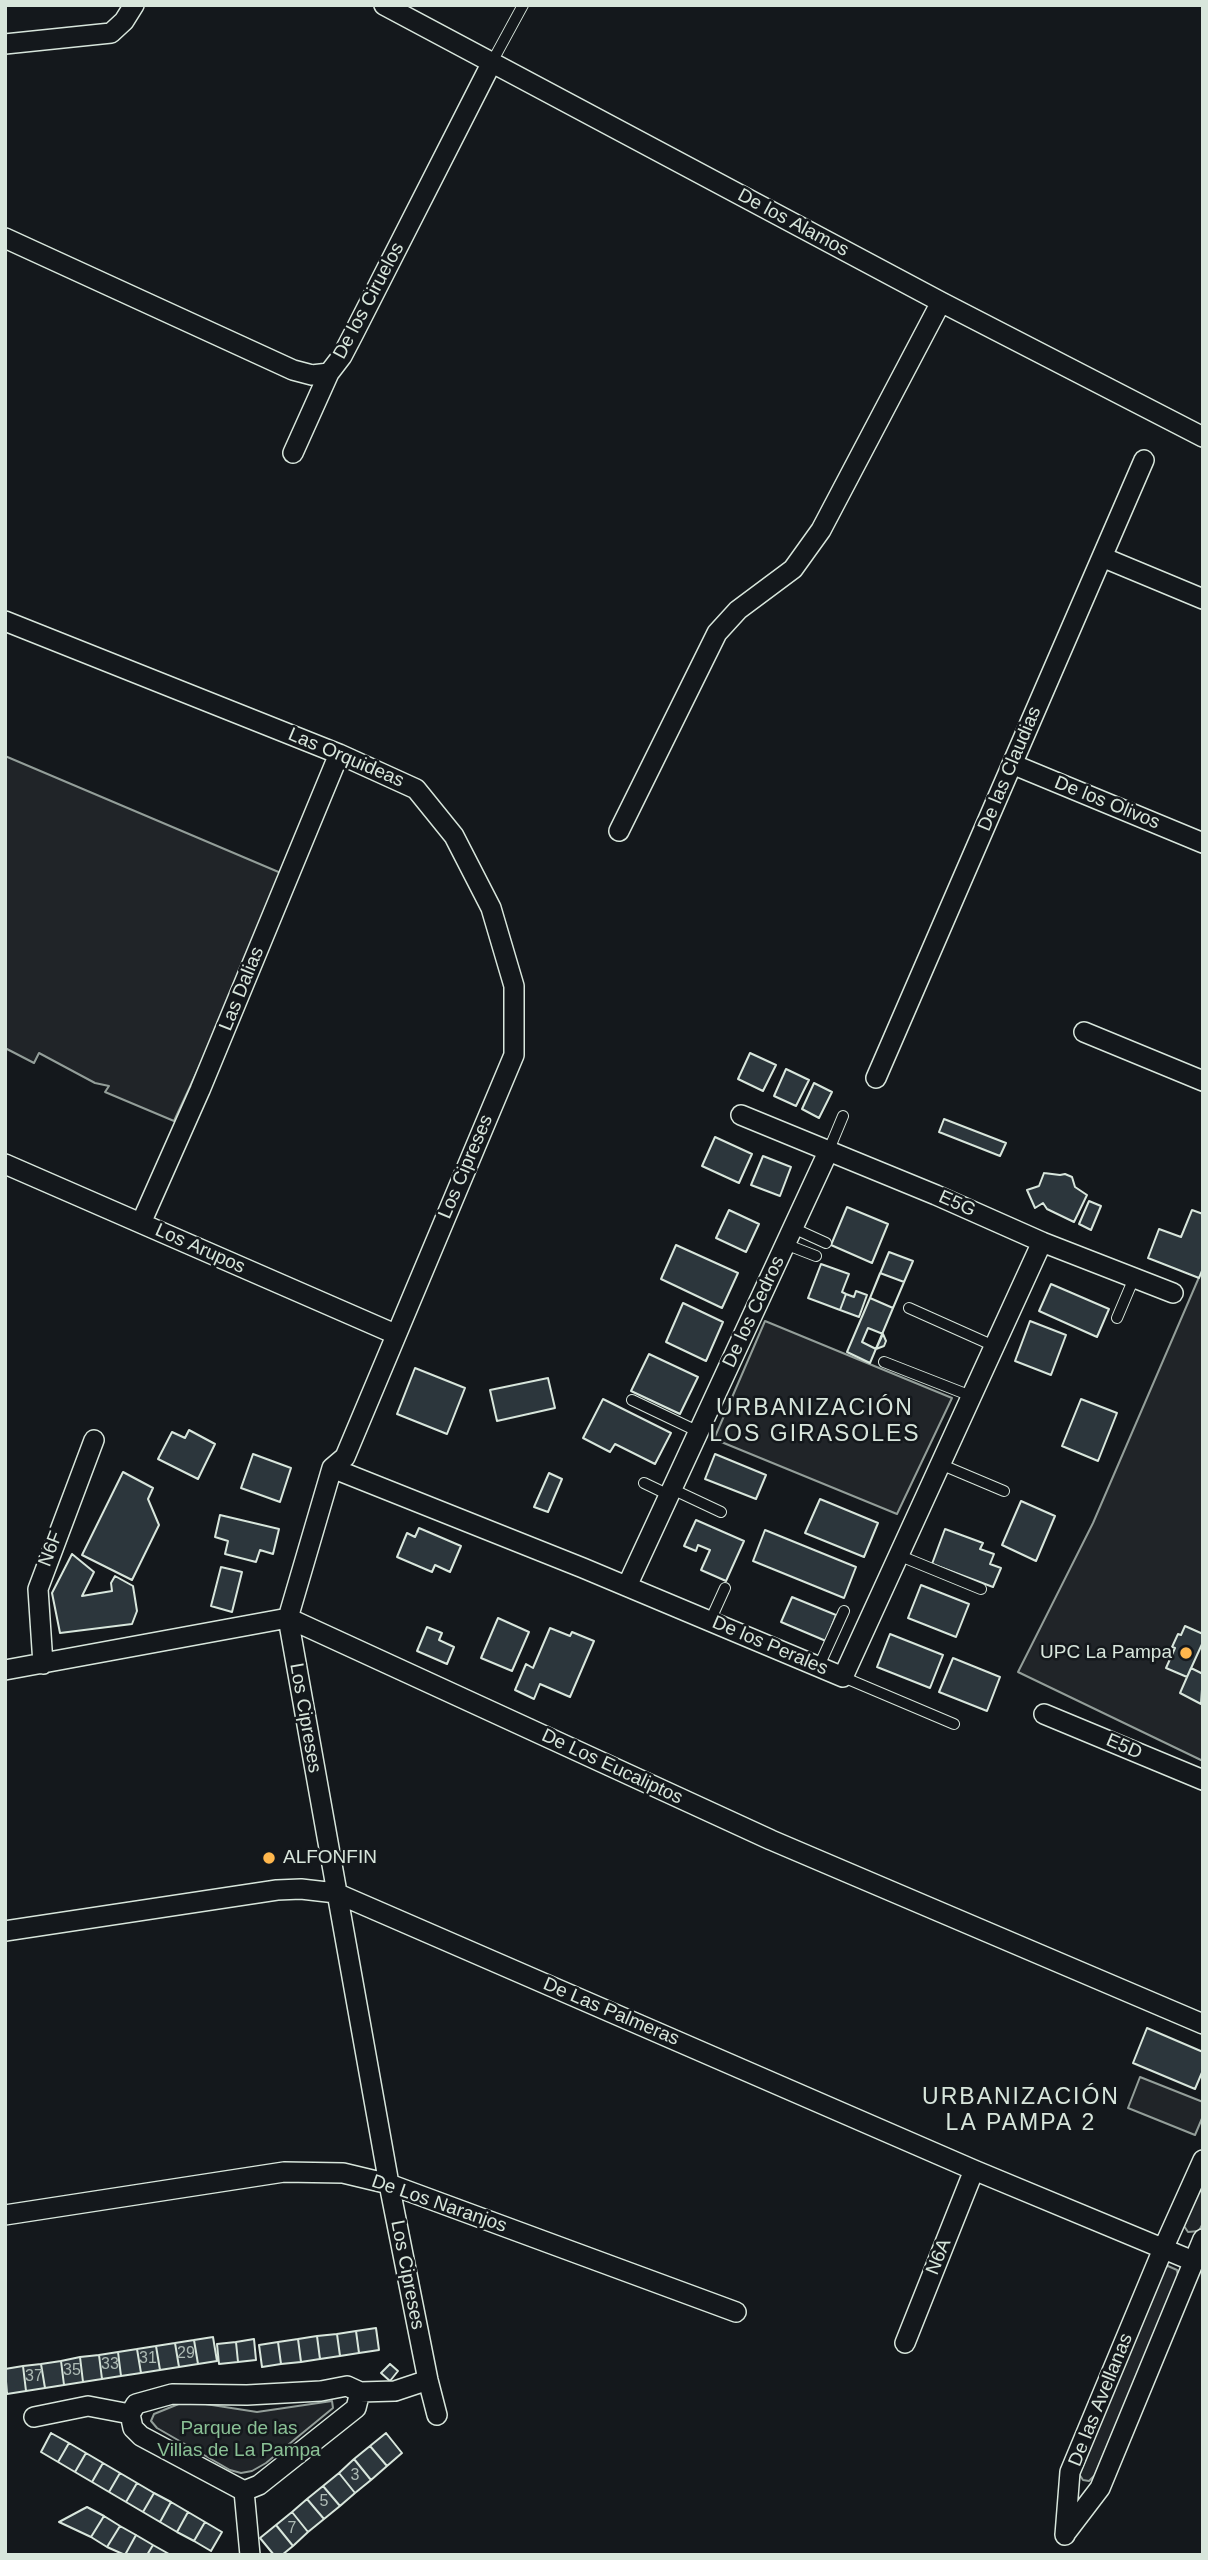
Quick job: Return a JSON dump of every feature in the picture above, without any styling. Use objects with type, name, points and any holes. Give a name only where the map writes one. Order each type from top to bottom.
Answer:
[{"type":"street","points":[[5,44],[111,33],[124,21],[134,5]]},
{"type":"street","name":"De los Alamos","points":[[384,5],[941,302],[1203,437]]},
{"type":"street","name":"De los Ciruelos","points":[[5,238],[293,370],[312,375],[329,373],[342,356],[492,62]]},
{"type":"street","points":[[619,831],[718,634],[738,610],[793,569],[821,530],[941,302]]},
{"type":"street","points":[[293,453],[329,373]]},
{"type":"street","name":"De las Claudias","points":[[876,1078],[1144,460]]},
{"type":"street","points":[[1102,557],[1203,599]]},
{"type":"street","name":"Las Orquideas","points":[[5,621],[339,754],[416,789],[454,836],[491,908],[514,986],[514,1055]]},
{"type":"street","name":"Las Dalias","points":[[141,1223],[200,1090],[339,754]]},
{"type":"street","name":"De los Olivos","points":[[1012,764],[1203,842]]},
{"type":"street","points":[[1084,1032],[1203,1081]]},
{"type":"street","name":"Los Cipreses","points":[[437,2416],[389,2183],[288,1618],[332,1468],[345,1457],[514,1055]]},
{"type":"street","name":"E5G","points":[[741,1115],[1042,1242],[1173,1293]]},
{"type":"street","name":"De los Cedros","points":[[627,1586],[828,1152]]},
{"type":"street","name":"Los Arupos","points":[[5,1164],[395,1334]]},
{"type":"street","name":"De los Perales","points":[[332,1468],[627,1586],[843,1677],[1042,1242]]},
{"type":"street","name":"N6F","points":[[43,1664],[38,1589],[94,1440]]},
{"type":"street","points":[[5,1670],[288,1618]]},
{"type":"street","name":"De Los Eucaliptos","points":[[288,1618],[771,1840],[1203,2024]]},
{"type":"street","name":"E5D","points":[[1044,1713],[1203,1780]]},
{"type":"street","name":"De Las Palmeras","points":[[5,1931],[277,1890],[301,1889],[336,1893],[974,2170],[1193,2262]]},
{"type":"street","name":"De las Avellanas","points":[[1203,2160],[1070,2472],[1065,2535],[1100,2488],[1203,2239]]},
{"type":"street","name":"N6A","points":[[905,2343],[974,2170]]},
{"type":"street","name":"De Los Naranjos","points":[[5,2215],[284,2172],[343,2173],[389,2183],[736,2312]]},
{"type":"street","points":[[360,2392],[356,2408],[259,2485],[244,2491],[141,2436],[133,2428],[130,2414],[136,2404],[172,2394],[247,2395],[321,2391],[347,2386],[360,2392],[395,2391],[428,2380]]},
{"type":"street","points":[[34,2417],[88,2406],[130,2414]]},
{"type":"street","points":[[244,2491],[250,2555]]},
{"type":"lane","points":[[492,62],[523,5]]},
{"type":"lane","points":[[828,1152],[843,1116]]},
{"type":"lane","points":[[789,1236],[826,1243]]},
{"type":"lane","points":[[789,1236],[816,1256]]},
{"type":"lane","points":[[1117,1318],[1134,1278]]},
{"type":"lane","points":[[909,1308],[994,1346]]},
{"type":"lane","points":[[884,1362],[971,1396]]},
{"type":"lane","points":[[632,1401],[699,1432]]},
{"type":"lane","points":[[940,1464],[1004,1491]]},
{"type":"lane","points":[[644,1483],[721,1512]]},
{"type":"lane","points":[[898,1555],[981,1589]]},
{"type":"lane","points":[[710,1621],[725,1588]]},
{"type":"lane","points":[[819,1666],[844,1611]]},
{"type":"lane","points":[[843,1677],[954,1724]]},
{"type":"green space","points":[[5,756],[288,876],[174,1121],[105,1092],[109,1086],[95,1083],[39,1053],[34,1063],[5,1048]]},
{"type":"green space","points":[[1203,1268],[1203,1761],[1018,1672],[1093,1523]]},
{"type":"green space","points":[[765,1321],[952,1398],[897,1514],[714,1439]]},
{"type":"green space","points":[[1140,2077],[1203,2102],[1203,2116],[1195,2135],[1128,2108]]},
{"type":"green space","points":[[1203,2180],[1203,2223],[1199,2231],[1188,2232],[1184,2226]]},
{"type":"green space","points":[[1168,2266],[1177,2270],[1178,2276],[1095,2475],[1089,2481],[1083,2480],[1079,2474],[1164,2268]]},
{"type":"green space","name":"Parque de las Villas de La Pampa","points":[[186,2401],[257,2412],[332,2401],[333,2408],[266,2463],[252,2471],[241,2473],[230,2470],[157,2428],[151,2421],[154,2414]]},
{"type":"building","points":[[750,1053],[776,1065],[763,1091],[738,1079]]},
{"type":"building","points":[[786,1069],[809,1080],[796,1106],[774,1096]]},
{"type":"building","points":[[814,1083],[832,1092],[819,1118],[802,1109]]},
{"type":"building","points":[[944,1119],[1006,1143],[1000,1156],[939,1132]]},
{"type":"building","points":[[715,1137],[752,1154],[739,1183],[702,1166]]},
{"type":"building","points":[[763,1156],[791,1167],[780,1196],[751,1185]]},
{"type":"building","points":[[1044,1173],[1072,1177],[1075,1187],[1087,1195],[1074,1222],[1047,1209],[1043,1203],[1035,1208],[1027,1190],[1039,1186]]},
{"type":"building","points":[[1089,1201],[1101,1206],[1091,1230],[1079,1224]]},
{"type":"building","points":[[847,1207],[888,1224],[872,1263],[831,1245]]},
{"type":"building","points":[[729,1210],[759,1224],[746,1252],[716,1238]]},
{"type":"building","points":[[1192,1210],[1203,1214],[1203,1268],[1199,1278],[1148,1258],[1159,1229],[1181,1237]]},
{"type":"building","points":[[676,1245],[738,1273],[722,1308],[661,1279]]},
{"type":"building","points":[[889,1252],[913,1261],[893,1308],[870,1298]]},
{"type":"building","points":[[821,1264],[849,1274],[842,1292],[846,1294],[840,1310],[808,1298]]},
{"type":"building","points":[[880,1273],[904,1282],[893,1308],[870,1298]]},
{"type":"building","points":[[1051,1284],[1109,1309],[1097,1337],[1039,1311]]},
{"type":"building","points":[[856,1291],[867,1295],[859,1317],[840,1310],[846,1294],[854,1297]]},
{"type":"building","points":[[870,1298],[893,1308],[870,1363],[847,1352]]},
{"type":"building","points":[[683,1303],[723,1322],[706,1361],[666,1342]]},
{"type":"building","points":[[1030,1321],[1066,1335],[1051,1375],[1015,1361]]},
{"type":"building","points":[[868,1328],[883,1334],[876,1349],[862,1342]]},
{"type":"building","points":[[883,1334],[886,1341],[884,1346],[876,1349]]},
{"type":"building","points":[[649,1354],[698,1377],[680,1414],[631,1391]]},
{"type":"building","points":[[415,1368],[465,1388],[447,1434],[397,1414]]},
{"type":"building","points":[[548,1378],[555,1408],[497,1421],[490,1390]]},
{"type":"building","points":[[603,1399],[671,1433],[655,1464],[615,1444],[610,1452],[583,1438]]},
{"type":"building","points":[[1081,1399],[1117,1413],[1098,1461],[1062,1446]]},
{"type":"building","points":[[189,1430],[215,1444],[198,1479],[158,1459],[172,1432],[185,1438]]},
{"type":"building","points":[[253,1454],[291,1468],[280,1502],[241,1488]]},
{"type":"building","points":[[715,1454],[766,1475],[756,1499],[705,1479]]},
{"type":"building","points":[[123,1472],[153,1488],[148,1499],[159,1525],[132,1580],[82,1555]]},
{"type":"building","points":[[549,1473],[562,1479],[548,1512],[534,1507]]},
{"type":"building","points":[[820,1499],[878,1523],[864,1557],[805,1533]]},
{"type":"building","points":[[1021,1501],[1055,1516],[1036,1561],[1002,1545]]},
{"type":"building","points":[[220,1515],[279,1529],[273,1554],[260,1550],[256,1562],[225,1554],[228,1541],[215,1537]]},
{"type":"building","points":[[696,1520],[744,1541],[726,1581],[701,1570],[710,1550],[698,1545],[696,1551],[684,1546]]},
{"type":"building","points":[[419,1528],[461,1546],[450,1572],[435,1565],[432,1572],[397,1557],[407,1533],[415,1537]]},
{"type":"building","points":[[945,1529],[983,1543],[980,1549],[994,1554],[990,1564],[1001,1568],[993,1587],[932,1564]]},
{"type":"building","points":[[765,1530],[856,1567],[844,1598],[753,1561]]},
{"type":"building","points":[[72,1554],[94,1572],[82,1596],[112,1591],[111,1583],[115,1576],[133,1586],[137,1611],[132,1624],[60,1633],[52,1593]]},
{"type":"building","points":[[221,1567],[242,1572],[232,1612],[211,1606]]},
{"type":"building","points":[[921,1585],[969,1604],[956,1637],[908,1618]]},
{"type":"building","points":[[792,1597],[836,1615],[826,1641],[781,1622]]},
{"type":"building","points":[[498,1618],[529,1632],[512,1671],[481,1658]]},
{"type":"building","points":[[1185,1626],[1203,1634],[1203,1642],[1187,1677],[1166,1668],[1175,1648],[1172,1647]]},
{"type":"building","points":[[427,1627],[442,1633],[439,1640],[454,1647],[447,1664],[417,1651]]},
{"type":"building","points":[[550,1628],[570,1636],[572,1632],[594,1641],[570,1697],[540,1684],[534,1699],[515,1690],[526,1664],[533,1668]]},
{"type":"building","points":[[890,1634],[943,1655],[930,1688],[877,1667]]},
{"type":"building","points":[[953,1658],[1000,1677],[987,1711],[939,1692]]},
{"type":"building","points":[[1191,1668],[1203,1674],[1201,1704],[1180,1693]]},
{"type":"building","points":[[1147,2028],[1203,2052],[1203,2070],[1195,2089],[1133,2063]]},
{"type":"building","points":[[376,2328],[379,2350],[359,2353],[356,2331]]},
{"type":"building","points":[[356,2331],[359,2353],[340,2356],[337,2334]]},
{"type":"building","points":[[337,2334],[340,2356],[320,2359],[317,2336]]},
{"type":"building","points":[[317,2336],[320,2359],[301,2362],[298,2339]]},
{"type":"building","points":[[213,2337],[217,2361],[198,2364],[194,2340]]},
{"type":"building","points":[[254,2339],[256,2360],[238,2362],[236,2342]]},
{"type":"building","points":[[298,2339],[301,2362],[281,2364],[278,2342]]},
{"type":"building","points":[[194,2340],[198,2364],[179,2367],[175,2343]]},
{"type":"building","points":[[236,2342],[238,2362],[219,2364],[217,2344]]},
{"type":"building","points":[[278,2342],[281,2364],[262,2367],[259,2345]]},
{"type":"building","points":[[175,2343],[179,2367],[160,2370],[156,2346]]},
{"type":"building","points":[[156,2346],[160,2370],[141,2373],[137,2349]]},
{"type":"building","points":[[137,2349],[141,2373],[121,2376],[118,2352]]},
{"type":"building","points":[[118,2352],[121,2376],[102,2379],[99,2355]]},
{"type":"building","points":[[99,2355],[102,2379],[83,2382],[80,2357]]},
{"type":"building","points":[[80,2357],[83,2382],[64,2385],[61,2361]]},
{"type":"building","points":[[61,2361],[64,2385],[45,2388],[41,2364]]},
{"type":"building","points":[[41,2364],[45,2388],[26,2391],[23,2366]]},
{"type":"building","points":[[390,2364],[398,2371],[390,2381],[381,2373]]},
{"type":"building","points":[[23,2366],[26,2391],[7,2394],[5,2369]]},
{"type":"building","points":[[51,2433],[69,2443],[58,2462],[41,2452]]},
{"type":"building","points":[[386,2433],[402,2453],[387,2466],[370,2446]]},
{"type":"building","points":[[69,2443],[86,2453],[75,2472],[58,2462]]},
{"type":"building","points":[[370,2446],[387,2466],[371,2480],[354,2459]]},
{"type":"building","points":[[86,2453],[103,2463],[92,2482],[75,2472]]},
{"type":"building","points":[[354,2459],[371,2480],[355,2493],[339,2473]]},
{"type":"building","points":[[103,2463],[120,2473],[109,2492],[92,2482]]},
{"type":"building","points":[[120,2473],[137,2483],[126,2502],[109,2492]]},
{"type":"building","points":[[339,2473],[355,2493],[340,2506],[323,2486]]},
{"type":"building","points":[[137,2483],[154,2493],[143,2512],[126,2502]]},
{"type":"building","points":[[323,2486],[340,2506],[324,2519],[307,2499]]},
{"type":"building","points":[[154,2493],[171,2502],[160,2522],[143,2512]]},
{"type":"building","points":[[307,2499],[324,2519],[308,2532],[292,2512]]},
{"type":"building","points":[[171,2502],[188,2512],[177,2532],[160,2522]]},
{"type":"building","points":[[87,2507],[104,2516],[91,2537],[59,2522]]},
{"type":"building","points":[[188,2512],[205,2522],[194,2541],[177,2532]]},
{"type":"building","points":[[292,2512],[308,2532],[293,2546],[276,2525]]},
{"type":"building","points":[[104,2516],[120,2526],[107,2547],[91,2537]]},
{"type":"building","points":[[205,2522],[222,2532],[211,2551],[194,2541]]},
{"type":"building","points":[[276,2525],[293,2546],[282,2555],[274,2555],[260,2538]]},
{"type":"building","points":[[120,2526],[136,2535],[125,2555],[107,2547]]},
{"type":"building","points":[[136,2535],[153,2545],[147,2555],[125,2555]]},
{"type":"building","points":[[153,2545],[169,2554],[169,2555],[147,2555]]},
{"type":"place","name":"UPC La Pampa","points":[[1186,1653]]},
{"type":"place","name":"ALFONFIN","points":[[269,1858]]},
{"type":"district","name":"URBANIZACIÓN LOS GIRASOLES","points":[[815,1422]]},
{"type":"district","name":"URBANIZACIÓN LA PAMPA 2","points":[[1021,2111]]}]
